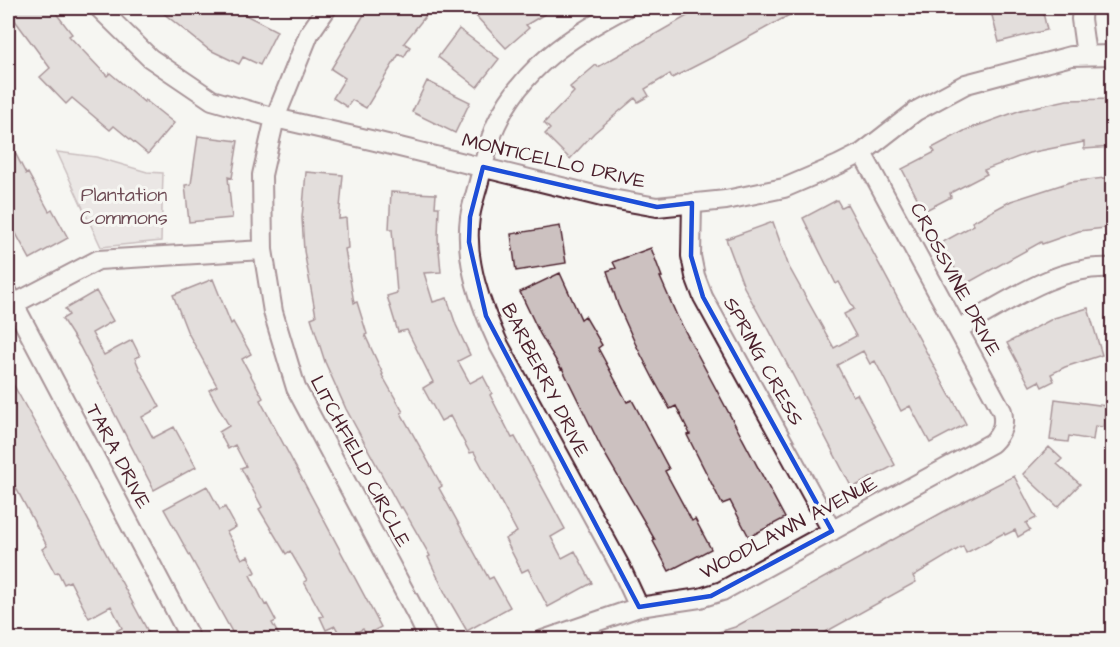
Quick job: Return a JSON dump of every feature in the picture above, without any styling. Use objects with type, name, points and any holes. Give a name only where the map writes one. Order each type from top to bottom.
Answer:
[{"type":"street","name":"MONTICELLO DRIVE","points":[[99,8],[150,58],[212,100],[275,118],[606,198],[657,207],[726,200],[784,188],[862,153],[916,111],[966,84],[1071,56],[1113,56]]},
{"type":"street","name":"LITCHFIELD CIRCLE","points":[[327,8],[309,34],[275,118],[262,175],[263,250],[273,312],[296,388],[429,639]]},
{"type":"street","name":"BARBERRY DRIVE","points":[[625,8],[582,30],[561,45],[540,64],[505,106],[494,128],[483,167],[470,217],[469,242],[476,284],[486,316],[499,345],[624,574],[639,607]]},
{"type":"street","points":[[1082,8],[1081,19],[1086,55]]},
{"type":"street","name":"CROSSVINE DRIVE","points":[[862,153],[1002,411],[1003,428]]},
{"type":"street","name":"SPRING CRESS","points":[[692,203],[691,256],[703,297],[832,531]]},
{"type":"street","points":[[9,302],[98,260],[263,250]]},
{"type":"street","points":[[958,329],[1047,281],[1077,271],[1113,268]]},
{"type":"street","name":"TARA DRIVE","points":[[9,302],[191,639]]},
{"type":"street","name":"WOODLAWN AVENUE","points":[[543,639],[639,607],[711,596],[992,442],[1003,428]]},
{"type":"highlighted area","points":[[483,167],[657,207],[692,203],[691,256],[703,297],[832,531],[711,596],[639,607],[486,316],[469,242],[470,217]]},
{"type":"green space","name":"Plantation Commons","points":[[57,152],[96,157],[147,172],[163,173],[161,241],[101,247]]},
{"type":"building","points":[[8,8],[52,8],[72,34],[69,36],[107,76],[110,73],[144,102],[145,100],[174,123],[148,154],[114,126],[110,130],[72,98],[66,104],[40,77],[50,68]]},
{"type":"building","points":[[157,8],[232,8],[277,31],[260,65],[243,57],[239,64],[208,49]]},
{"type":"building","points":[[368,8],[432,8],[404,43],[410,47],[404,57],[399,54],[366,108],[352,100],[347,107],[333,98],[345,78],[331,69]]},
{"type":"building","points":[[483,8],[555,8],[526,25],[529,28],[506,48],[475,15]]},
{"type":"building","points":[[701,8],[802,8],[711,58],[672,78],[670,74],[645,89],[649,96],[638,102],[635,98],[594,133],[570,159],[545,134],[550,129],[544,123],[574,92],[570,87],[596,65],[598,67]]},
{"type":"building","points":[[990,8],[1042,8],[1047,30],[999,42]]},
{"type":"building","points":[[459,29],[499,59],[477,87],[438,57]]},
{"type":"building","points":[[427,81],[470,102],[455,133],[412,112]]},
{"type":"building","points":[[1113,99],[1113,147],[1084,149],[1084,142],[1029,153],[984,170],[987,174],[950,193],[951,197],[924,211],[902,169],[935,152],[932,148],[966,130],[1021,110],[1067,100]]},
{"type":"building","points":[[198,136],[238,141],[232,178],[228,177],[232,218],[189,222],[185,185],[191,184]]},
{"type":"building","points":[[8,139],[26,174],[28,173],[49,211],[52,209],[68,238],[30,259],[8,219]]},
{"type":"building","points":[[306,172],[343,175],[339,219],[346,218],[348,248],[345,249],[354,303],[357,302],[367,334],[365,335],[382,375],[403,412],[401,413],[442,486],[439,488],[489,579],[493,577],[510,607],[467,631],[446,595],[428,557],[430,556],[402,507],[400,508],[346,409],[325,362],[311,318],[316,316],[304,251],[302,218]]},
{"type":"building","points":[[1113,177],[1113,227],[1079,231],[1042,244],[1041,242],[964,285],[941,243],[974,225],[972,222],[1011,201],[1070,182]]},
{"type":"building","points":[[391,192],[436,194],[435,207],[439,207],[438,238],[441,272],[424,273],[433,302],[447,298],[470,355],[458,361],[470,383],[483,376],[512,438],[515,437],[565,529],[551,537],[562,558],[575,551],[592,583],[548,607],[528,569],[522,572],[505,539],[517,532],[474,452],[470,453],[450,416],[441,421],[423,388],[433,382],[407,330],[398,332],[387,296],[397,293],[392,229],[389,229]]},
{"type":"building","points":[[837,200],[841,207],[847,204],[966,424],[930,443],[910,406],[901,411],[875,361],[870,364],[863,351],[837,365],[853,396],[857,394],[895,465],[852,488],[766,324],[744,287],[726,239],[773,222],[789,267],[834,348],[856,336],[844,314],[854,309],[839,282],[836,284],[803,218]]},
{"type":"building","points":[[560,226],[566,263],[516,271],[511,234]]},
{"type":"building","points":[[651,248],[662,277],[660,277],[677,316],[785,518],[749,537],[730,501],[722,504],[687,435],[690,434],[676,406],[670,409],[618,305],[607,271],[616,268],[613,262]]},
{"type":"building","points":[[560,273],[581,319],[585,316],[602,345],[598,348],[627,402],[632,400],[669,469],[665,471],[692,521],[695,519],[711,549],[669,571],[653,541],[655,540],[602,449],[562,368],[540,334],[520,292]]},
{"type":"building","points":[[213,279],[231,324],[233,322],[251,354],[242,359],[263,398],[260,400],[381,627],[366,635],[363,629],[342,639],[335,626],[326,630],[320,617],[323,616],[304,582],[307,580],[290,551],[286,554],[259,509],[262,507],[241,468],[246,466],[235,445],[228,449],[219,432],[229,426],[209,390],[217,386],[187,331],[173,295]]},
{"type":"building","points":[[96,291],[113,321],[92,333],[104,355],[132,340],[140,356],[135,358],[140,370],[160,407],[142,417],[153,438],[174,427],[196,467],[154,490],[80,347],[62,319],[69,315],[65,309]]},
{"type":"building","points":[[1088,308],[1102,355],[1051,374],[1054,381],[1042,387],[1039,381],[1030,386],[1007,343],[1054,318]]},
{"type":"building","points":[[8,375],[152,639],[100,639],[122,628],[111,606],[89,618],[70,581],[64,584],[58,572],[55,573],[42,549],[47,546],[8,473]]},
{"type":"building","points":[[1055,399],[1106,406],[1103,427],[1095,426],[1093,440],[1069,436],[1068,442],[1050,440]]},
{"type":"building","points":[[1049,447],[1062,459],[1057,464],[1080,484],[1058,507],[1023,474]]},
{"type":"building","points":[[1014,476],[1036,518],[1026,523],[1030,530],[1018,537],[1015,530],[1005,535],[1004,533],[966,553],[963,546],[913,576],[916,582],[813,639],[703,639],[703,637],[735,627],[945,511]]},
{"type":"building","points":[[207,486],[220,510],[225,507],[236,527],[227,532],[242,559],[248,556],[256,572],[250,575],[276,621],[272,623],[281,639],[236,639],[164,509]]}]
